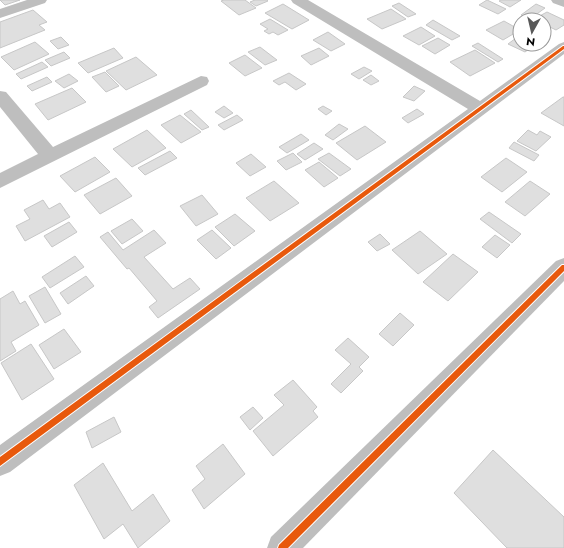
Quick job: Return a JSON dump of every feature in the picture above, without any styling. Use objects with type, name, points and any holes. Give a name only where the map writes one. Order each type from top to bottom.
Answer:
[{"type":"street","points":[[0,14],[40,0]]},
{"type":"street","points":[[298,0],[481,109]]},
{"type":"street","points":[[558,0],[564,3]]},
{"type":"street","points":[[0,462],[564,47]]},
{"type":"street","points":[[0,181],[201,81]]},
{"type":"street","points":[[0,96],[50,156]]},
{"type":"street","points":[[282,548],[564,267]]},
{"type":"building","points":[[0,0],[20,0],[5,5]]},
{"type":"building","points":[[245,0],[256,8],[239,15],[221,1]]},
{"type":"building","points":[[255,0],[268,1],[256,6],[250,2]]},
{"type":"building","points":[[487,0],[506,9],[498,14],[479,5]]},
{"type":"building","points":[[521,0],[510,7],[499,1]]},
{"type":"building","points":[[399,3],[416,14],[408,17],[392,6]]},
{"type":"building","points":[[283,4],[309,20],[292,29],[265,13]]},
{"type":"building","points":[[536,4],[545,8],[540,12],[525,12]]},
{"type":"building","points":[[391,9],[406,19],[382,29],[367,19]]},
{"type":"building","points":[[33,10],[47,22],[39,25],[45,30],[0,48],[0,22]]},
{"type":"building","points":[[552,14],[564,20],[564,25],[556,30],[552,28]]},
{"type":"building","points":[[270,19],[288,30],[278,35],[273,32],[269,34],[264,31],[268,29],[260,24]]},
{"type":"building","points":[[433,20],[460,36],[452,40],[426,25]]},
{"type":"building","points":[[504,21],[512,26],[512,35],[503,40],[486,30]]},
{"type":"building","points":[[421,27],[435,36],[419,45],[403,36]]},
{"type":"building","points":[[328,32],[345,44],[331,51],[313,40]]},
{"type":"building","points":[[61,37],[69,45],[58,49],[50,41]]},
{"type":"building","points":[[438,38],[450,45],[435,54],[422,46]]},
{"type":"building","points":[[35,42],[49,54],[14,70],[1,57]]},
{"type":"building","points":[[478,43],[503,59],[498,62],[472,46]]},
{"type":"building","points":[[260,47],[277,60],[265,65],[248,52]]},
{"type":"building","points":[[114,48],[123,58],[88,73],[78,63]]},
{"type":"building","points":[[319,48],[329,56],[311,65],[301,56]]},
{"type":"building","points":[[475,50],[495,63],[470,76],[450,62]]},
{"type":"building","points":[[64,52],[70,58],[51,66],[45,60]]},
{"type":"building","points":[[245,55],[262,68],[245,76],[229,63]]},
{"type":"building","points":[[136,57],[157,75],[126,90],[106,71]]},
{"type":"building","points":[[42,62],[48,67],[21,79],[16,74]]},
{"type":"building","points":[[364,67],[372,71],[359,79],[351,74]]},
{"type":"building","points":[[105,72],[119,86],[106,92],[92,77]]},
{"type":"building","points":[[289,73],[306,84],[296,90],[285,82],[279,85],[273,81]]},
{"type":"building","points":[[69,74],[78,81],[64,88],[55,81]]},
{"type":"building","points":[[371,75],[379,81],[371,85],[363,80]]},
{"type":"building","points":[[47,77],[52,82],[32,91],[27,86]]},
{"type":"building","points":[[414,86],[425,91],[414,101],[403,97]]},
{"type":"building","points":[[72,88],[86,102],[48,120],[35,104]]},
{"type":"building","points":[[564,97],[564,126],[541,113]]},
{"type":"building","points":[[224,106],[233,113],[224,118],[215,112]]},
{"type":"building","points":[[323,106],[332,111],[326,115],[318,109]]},
{"type":"building","points":[[417,109],[424,114],[408,123],[402,118]]},
{"type":"building","points":[[191,110],[209,127],[202,130],[184,114]]},
{"type":"building","points":[[180,115],[201,132],[181,143],[161,125]]},
{"type":"building","points":[[237,115],[243,120],[224,130],[218,125]]},
{"type":"building","points":[[339,124],[348,129],[333,140],[325,135]]},
{"type":"building","points":[[365,126],[386,142],[357,160],[336,143]]},
{"type":"building","points":[[147,130],[166,148],[132,167],[113,149]]},
{"type":"building","points":[[528,130],[537,135],[540,131],[551,137],[536,151],[517,141]]},
{"type":"building","points":[[301,134],[309,140],[287,153],[279,147]]},
{"type":"building","points":[[514,142],[539,155],[534,161],[509,148]]},
{"type":"building","points":[[314,143],[323,149],[305,160],[297,154]]},
{"type":"building","points":[[170,151],[177,158],[145,175],[138,168]]},
{"type":"building","points":[[293,153],[302,162],[286,170],[277,161]]},
{"type":"building","points":[[329,153],[351,169],[340,176],[318,159]]},
{"type":"building","points":[[251,154],[266,167],[250,176],[236,163]]},
{"type":"building","points":[[95,157],[110,172],[75,192],[60,176]]},
{"type":"building","points":[[506,158],[527,172],[502,192],[481,177]]},
{"type":"building","points":[[319,162],[338,178],[324,187],[305,170]]},
{"type":"building","points":[[116,178],[132,196],[100,214],[84,195]]},
{"type":"building","points":[[274,181],[299,203],[270,221],[246,198]]},
{"type":"building","points":[[530,181],[550,194],[525,216],[505,202]]},
{"type":"building","points":[[202,195],[218,214],[196,226],[180,206]]},
{"type":"building","points":[[43,200],[49,209],[60,203],[70,217],[25,241],[16,226],[30,219],[24,210]]},
{"type":"building","points":[[489,212],[521,234],[512,243],[480,219]]},
{"type":"building","points":[[235,214],[255,231],[234,246],[215,227]]},
{"type":"building","points":[[132,219],[143,231],[122,244],[111,231]]},
{"type":"building","points":[[69,222],[77,232],[52,247],[44,236]]},
{"type":"building","points":[[154,230],[166,243],[144,257],[173,289],[190,278],[200,289],[158,318],[149,307],[157,301],[100,237],[108,232],[123,250]]},
{"type":"building","points":[[212,230],[231,248],[216,259],[197,240]]},
{"type":"building","points":[[420,231],[447,254],[418,274],[392,250]]},
{"type":"building","points":[[380,234],[390,244],[377,251],[368,242]]},
{"type":"building","points":[[495,235],[510,245],[497,258],[482,247]]},
{"type":"building","points":[[453,254],[478,272],[448,301],[423,282]]},
{"type":"building","points":[[75,256],[84,267],[50,288],[42,277]]},
{"type":"building","points":[[86,276],[94,286],[68,304],[60,293]]},
{"type":"building","points":[[45,287],[61,314],[45,323],[29,296]]},
{"type":"building","points":[[13,291],[20,304],[25,301],[39,325],[11,342],[16,351],[0,361],[0,299]]},
{"type":"building","points":[[400,313],[414,325],[393,346],[379,334]]},
{"type":"building","points":[[64,329],[81,352],[54,369],[39,345]]},
{"type":"building","points":[[348,338],[369,357],[359,367],[363,371],[341,393],[331,384],[351,364],[335,350]]},
{"type":"building","points":[[31,344],[54,379],[22,400],[1,363]]},
{"type":"building","points":[[293,380],[317,407],[313,411],[318,417],[273,456],[253,431],[284,405],[274,395]]},
{"type":"building","points":[[253,407],[263,418],[250,430],[240,417]]},
{"type":"building","points":[[114,417],[121,432],[92,448],[86,432]]},
{"type":"building","points":[[223,444],[245,474],[204,509],[192,490],[205,479],[196,466]]},
{"type":"building","points":[[493,450],[564,517],[564,548],[507,548],[454,493]]},
{"type":"building","points":[[103,463],[132,511],[153,494],[170,521],[138,548],[123,524],[104,539],[74,485]]},
{"type":"cycle path","points":[[0,462],[564,47]]},
{"type":"cycle path","points":[[282,548],[564,267]]}]
